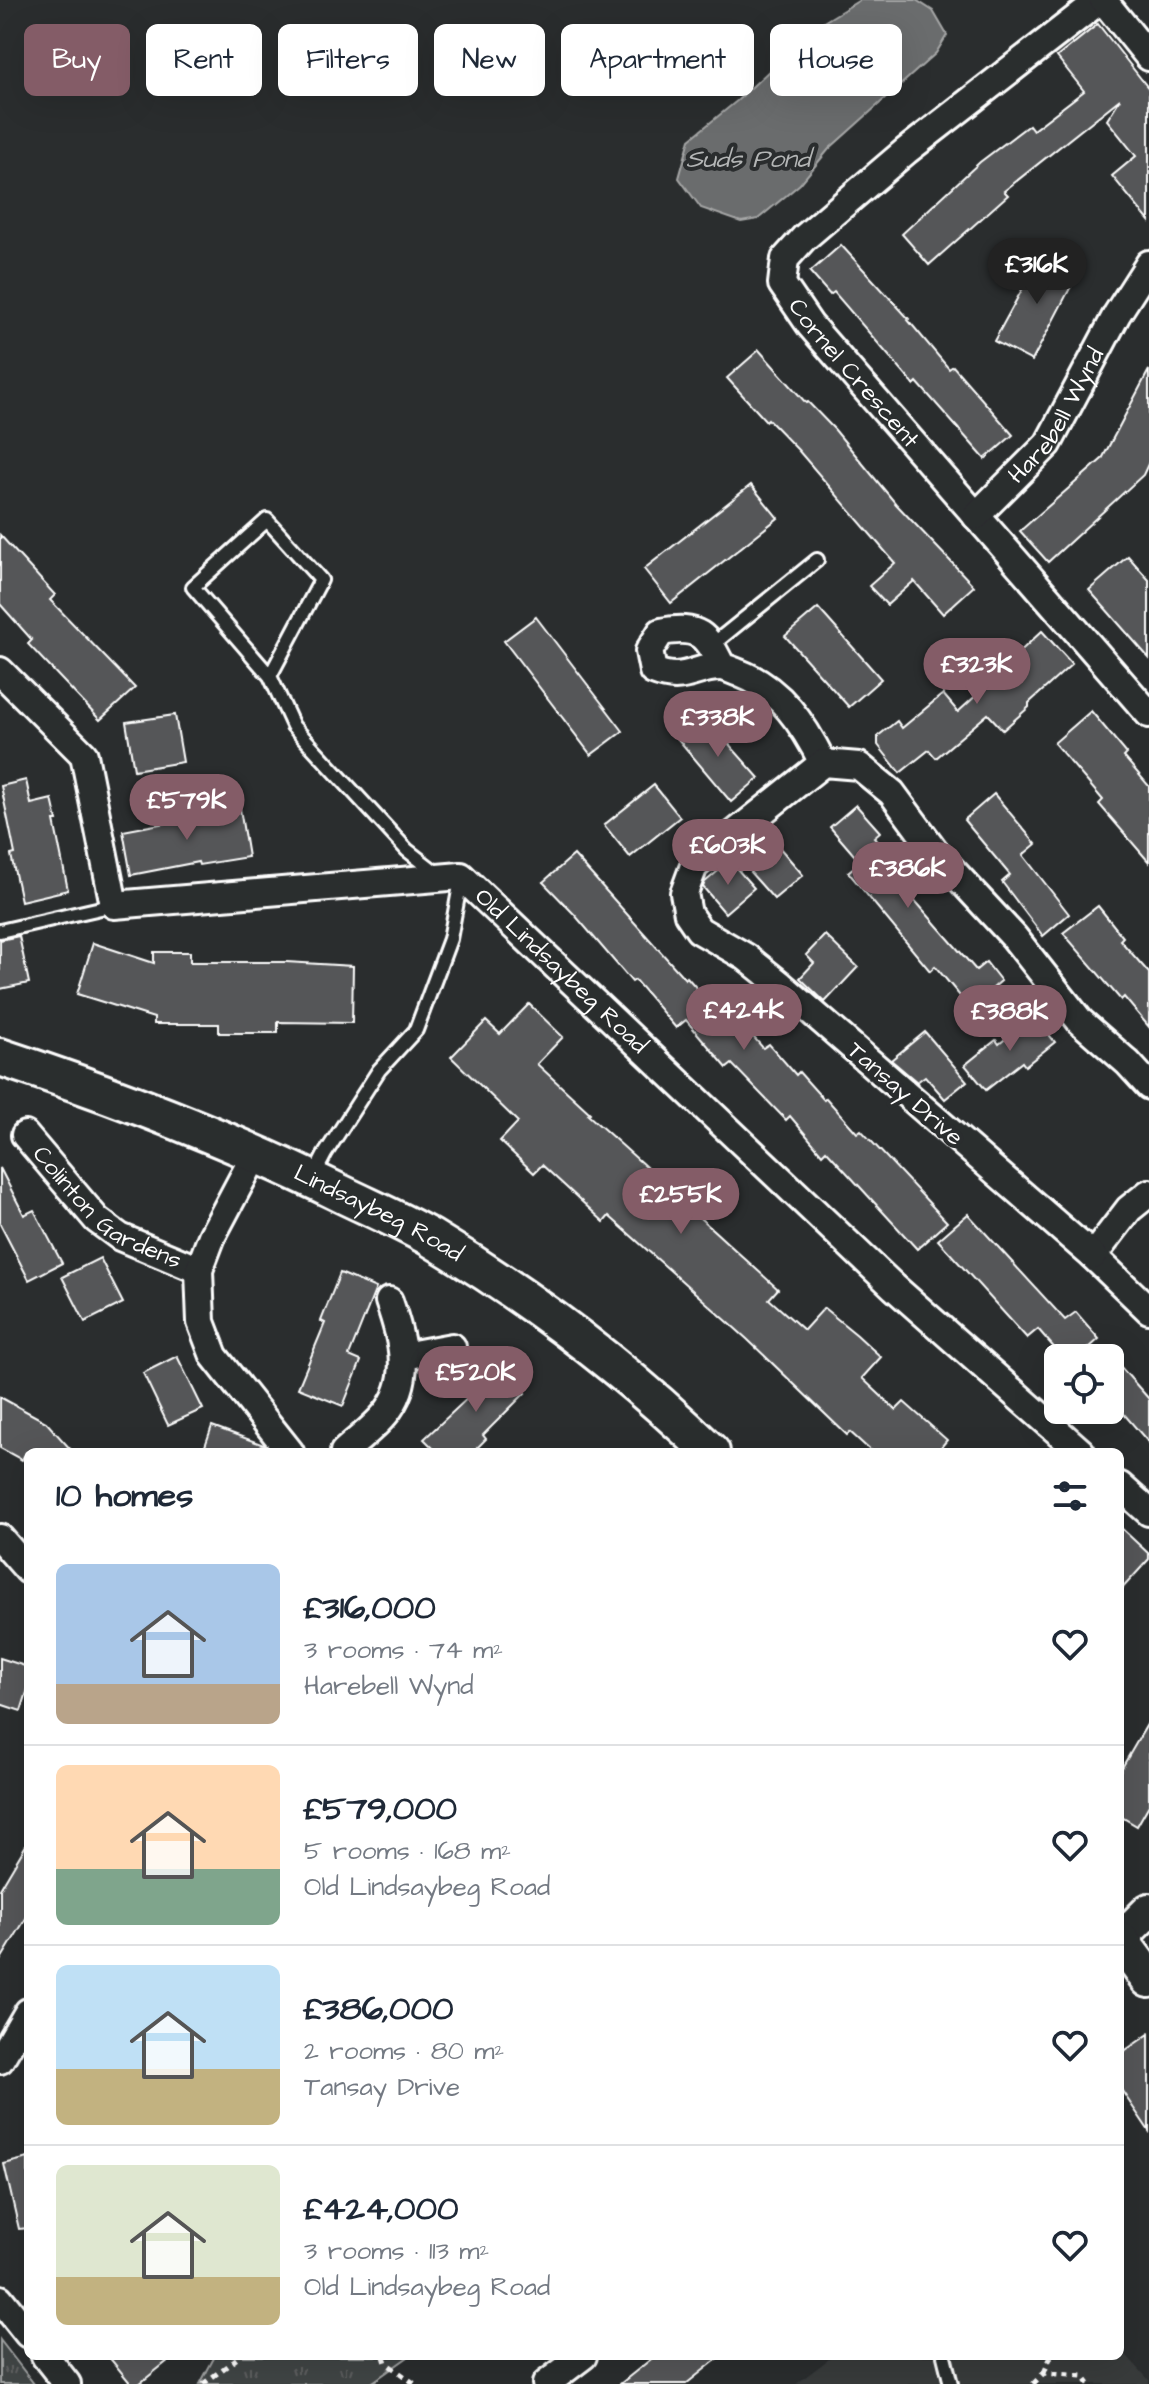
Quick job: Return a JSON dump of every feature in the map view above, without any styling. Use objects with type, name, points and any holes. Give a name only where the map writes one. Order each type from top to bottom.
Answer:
[{"type":"main road","name":"Lindsaybeg Road","points":[[0,1057],[98,1089],[256,1153],[429,1238],[524,1299],[629,1380],[706,1448]]},
{"type":"main road","points":[[1124,1945],[1149,1979]]},
{"type":"street","points":[[1102,0],[1149,57]]},
{"type":"street","name":"Cornel Crescent","points":[[1102,0],[906,151],[804,238],[785,259],[782,284],[810,325],[1149,714]]},
{"type":"street","name":"Harebell Wynd","points":[[976,516],[1048,444],[1117,314],[1149,264]]},
{"type":"street","points":[[717,656],[787,705],[807,731],[823,763],[859,766],[892,793],[937,854],[1014,937],[1080,1021],[1149,1086]]},
{"type":"street","points":[[0,671],[84,755],[114,905]]},
{"type":"street","name":"Tansay Drive","points":[[823,763],[694,866],[684,893],[688,914],[699,930],[746,957],[781,985],[1093,1256],[1149,1310]]},
{"type":"street","name":"Old Lindsaybeg Road","points":[[114,905],[452,877],[894,1287],[1076,1448]]},
{"type":"street","name":"Colinton Gardens","points":[[25,1135],[97,1220],[120,1237],[199,1270]]},
{"type":"street","points":[[256,1153],[212,1236],[199,1270],[201,1322],[214,1356],[287,1448]]},
{"type":"street","points":[[1093,1256],[1129,1209],[1149,1193]]},
{"type":"street","points":[[348,1448],[389,1409],[399,1388],[403,1356],[400,1333],[389,1301]]},
{"type":"street","points":[[403,1356],[452,1347]]},
{"type":"street","points":[[1124,1490],[1149,1512]]},
{"type":"street","points":[[2,1544],[24,1566]]},
{"type":"street","points":[[1124,1935],[1149,1910]]},
{"type":"street","points":[[0,2060],[24,2019]]},
{"type":"street","points":[[0,2299],[24,2329]]},
{"type":"street","points":[[48,2360],[67,2384]]},
{"type":"street","points":[[546,2384],[578,2360]]},
{"type":"lane","points":[[270,676],[321,580],[267,520],[193,587],[270,676],[293,726],[407,850],[452,877],[450,939],[416,1030],[379,1070],[312,1179]]},
{"type":"lane","points":[[717,656],[817,560]]},
{"type":"lane","points":[[0,931],[114,905]]},
{"type":"lane","points":[[945,2360],[950,2383]]},
{"type":"path","points":[[203,2384],[235,2360]]},
{"type":"path","points":[[385,2360],[415,2384]]},
{"type":"path","points":[[1033,2384],[1044,2373],[1049,2360]]},
{"type":"path","points":[[1044,2373],[1083,2376],[1089,2384]]},
{"type":"shaded area","points":[[1124,2352],[1149,2380],[1149,2384],[796,2384],[828,2360],[1124,2360]]},
{"type":"green space","points":[[0,2340],[34,2384],[0,2384]]},
{"type":"green space","points":[[213,2360],[404,2360],[370,2384],[200,2384]]},
{"type":"water","name":"Suds Pond","points":[[860,0],[916,0],[933,11],[947,35],[936,53],[902,84],[902,24],[820,24]]},
{"type":"water","name":"Suds Pond","points":[[770,70],[770,96],[888,96],[829,149],[800,184],[758,219],[741,222],[701,208],[679,178],[690,139],[742,96],[754,96],[754,85]]},
{"type":"building","points":[[1098,24],[1149,89],[1149,221],[1112,176],[1136,156],[1107,120],[1120,99],[1004,191],[1008,195],[929,265],[902,234],[980,162],[1029,125],[1033,130],[1084,91],[1057,57]]},
{"type":"building","points":[[841,245],[909,319],[949,369],[953,366],[1013,435],[985,459],[917,382],[914,385],[834,292],[830,295],[810,272]]},
{"type":"building","points":[[1043,251],[1079,271],[1032,361],[994,341]]},
{"type":"building","points":[[759,350],[806,403],[835,430],[896,504],[974,586],[943,614],[914,581],[887,605],[869,586],[895,563],[798,450],[768,419],[766,421],[727,378]]},
{"type":"building","points":[[1149,370],[1149,462],[1143,475],[1048,562],[1020,531],[1102,459]]},
{"type":"building","points":[[751,485],[778,518],[671,603],[644,569]]},
{"type":"building","points":[[0,535],[55,595],[50,600],[135,688],[100,720],[28,644],[32,640],[0,604]]},
{"type":"building","points":[[1128,556],[1149,580],[1149,658],[1089,590]]},
{"type":"building","points":[[818,608],[881,679],[849,707],[785,636]]},
{"type":"building","points":[[536,617],[623,731],[591,755],[504,641]]},
{"type":"building","points":[[1042,631],[1072,664],[1029,703],[1029,707],[1003,730],[988,714],[936,758],[929,750],[900,773],[878,745],[878,736],[897,721],[902,728],[943,694],[958,712]]},
{"type":"building","points":[[1091,711],[1149,786],[1149,862],[1099,804],[1103,800],[1054,743]]},
{"type":"building","points":[[175,715],[183,762],[134,770],[126,722]]},
{"type":"building","points":[[704,716],[759,778],[731,802],[678,739]]},
{"type":"building","points":[[26,780],[31,804],[52,799],[68,890],[21,901],[1,786]]},
{"type":"building","points":[[654,785],[680,817],[630,857],[604,825]]},
{"type":"building","points":[[994,794],[1036,844],[1023,855],[1069,914],[1043,936],[1002,882],[1010,875],[964,820]]},
{"type":"building","points":[[856,805],[880,832],[874,837],[897,864],[889,871],[976,970],[986,962],[1001,981],[970,1008],[935,966],[930,971],[848,872],[860,862],[830,827]]},
{"type":"building","points":[[240,809],[248,857],[199,865],[198,862],[131,875],[123,831]]},
{"type":"building","points":[[779,847],[803,875],[774,899],[750,872]]},
{"type":"building","points":[[574,855],[713,1007],[721,1000],[763,1048],[769,1044],[796,1075],[799,1072],[857,1133],[861,1130],[947,1222],[917,1249],[826,1150],[822,1154],[790,1116],[786,1120],[732,1064],[727,1068],[686,1020],[676,1028],[543,882]]},
{"type":"building","points":[[730,861],[754,888],[725,913],[703,887]]},
{"type":"building","points":[[1098,906],[1123,937],[1120,940],[1149,973],[1149,1027],[1124,997],[1121,1000],[1063,933]]},
{"type":"building","points":[[825,935],[858,967],[825,1002],[800,978],[814,963],[806,955]]},
{"type":"building","points":[[19,936],[29,983],[0,989],[0,940]]},
{"type":"building","points":[[93,943],[154,963],[154,952],[190,952],[190,962],[353,966],[352,1023],[278,1022],[278,1033],[219,1033],[219,1024],[154,1024],[154,1018],[77,994]]},
{"type":"building","points":[[529,1004],[563,1037],[537,1064],[654,1174],[644,1185],[680,1218],[689,1208],[778,1289],[769,1299],[804,1330],[824,1308],[857,1335],[881,1357],[862,1378],[896,1410],[904,1402],[947,1440],[940,1448],[868,1448],[850,1432],[847,1435],[747,1339],[609,1216],[604,1222],[542,1165],[534,1173],[500,1141],[518,1122],[451,1057],[486,1021],[500,1034]]},
{"type":"building","points":[[1034,1016],[1055,1042],[1025,1066],[1022,1062],[986,1090],[965,1065],[996,1040],[999,1044]]},
{"type":"building","points":[[925,1032],[967,1081],[945,1099],[925,1076],[917,1082],[891,1060]]},
{"type":"building","points":[[0,1168],[24,1215],[34,1210],[62,1263],[29,1280],[0,1224]]},
{"type":"building","points":[[968,1214],[1065,1320],[1076,1312],[1099,1339],[1093,1344],[1051,1344],[1038,1329],[1027,1338],[938,1240]]},
{"type":"building","points":[[100,1258],[123,1303],[85,1322],[62,1277]]},
{"type":"building","points":[[340,1273],[376,1288],[349,1356],[361,1361],[343,1406],[298,1388],[325,1323],[321,1321]]},
{"type":"building","points":[[177,1356],[203,1409],[168,1425],[143,1373]]},
{"type":"building","points":[[495,1364],[525,1393],[483,1435],[486,1439],[477,1448],[433,1448],[424,1439],[471,1395],[468,1391]]},
{"type":"building","points":[[1124,1371],[1149,1399],[1149,1443],[1124,1414]]},
{"type":"building","points":[[0,1397],[46,1422],[69,1448],[24,1448],[22,1460],[0,1448]]},
{"type":"building","points":[[212,1426],[267,1448],[204,1448]]},
{"type":"building","points":[[1124,1531],[1149,1554],[1149,1559],[1124,1587]]},
{"type":"building","points":[[0,1658],[24,1666],[24,1702],[21,1711],[0,1704]]},
{"type":"building","points":[[1149,1721],[1149,1805],[1137,1826],[1124,1818],[1124,1764]]},
{"type":"building","points":[[24,1849],[24,1922],[0,1961],[0,1889]]},
{"type":"building","points":[[1149,2034],[1149,2131],[1124,2094],[1124,2051]]},
{"type":"building","points":[[24,2159],[24,2228],[19,2229],[4,2164]]},
{"type":"building","points":[[111,2360],[169,2360],[139,2384],[131,2384]]},
{"type":"building","points":[[650,2360],[716,2360],[686,2384],[620,2384]]}]
